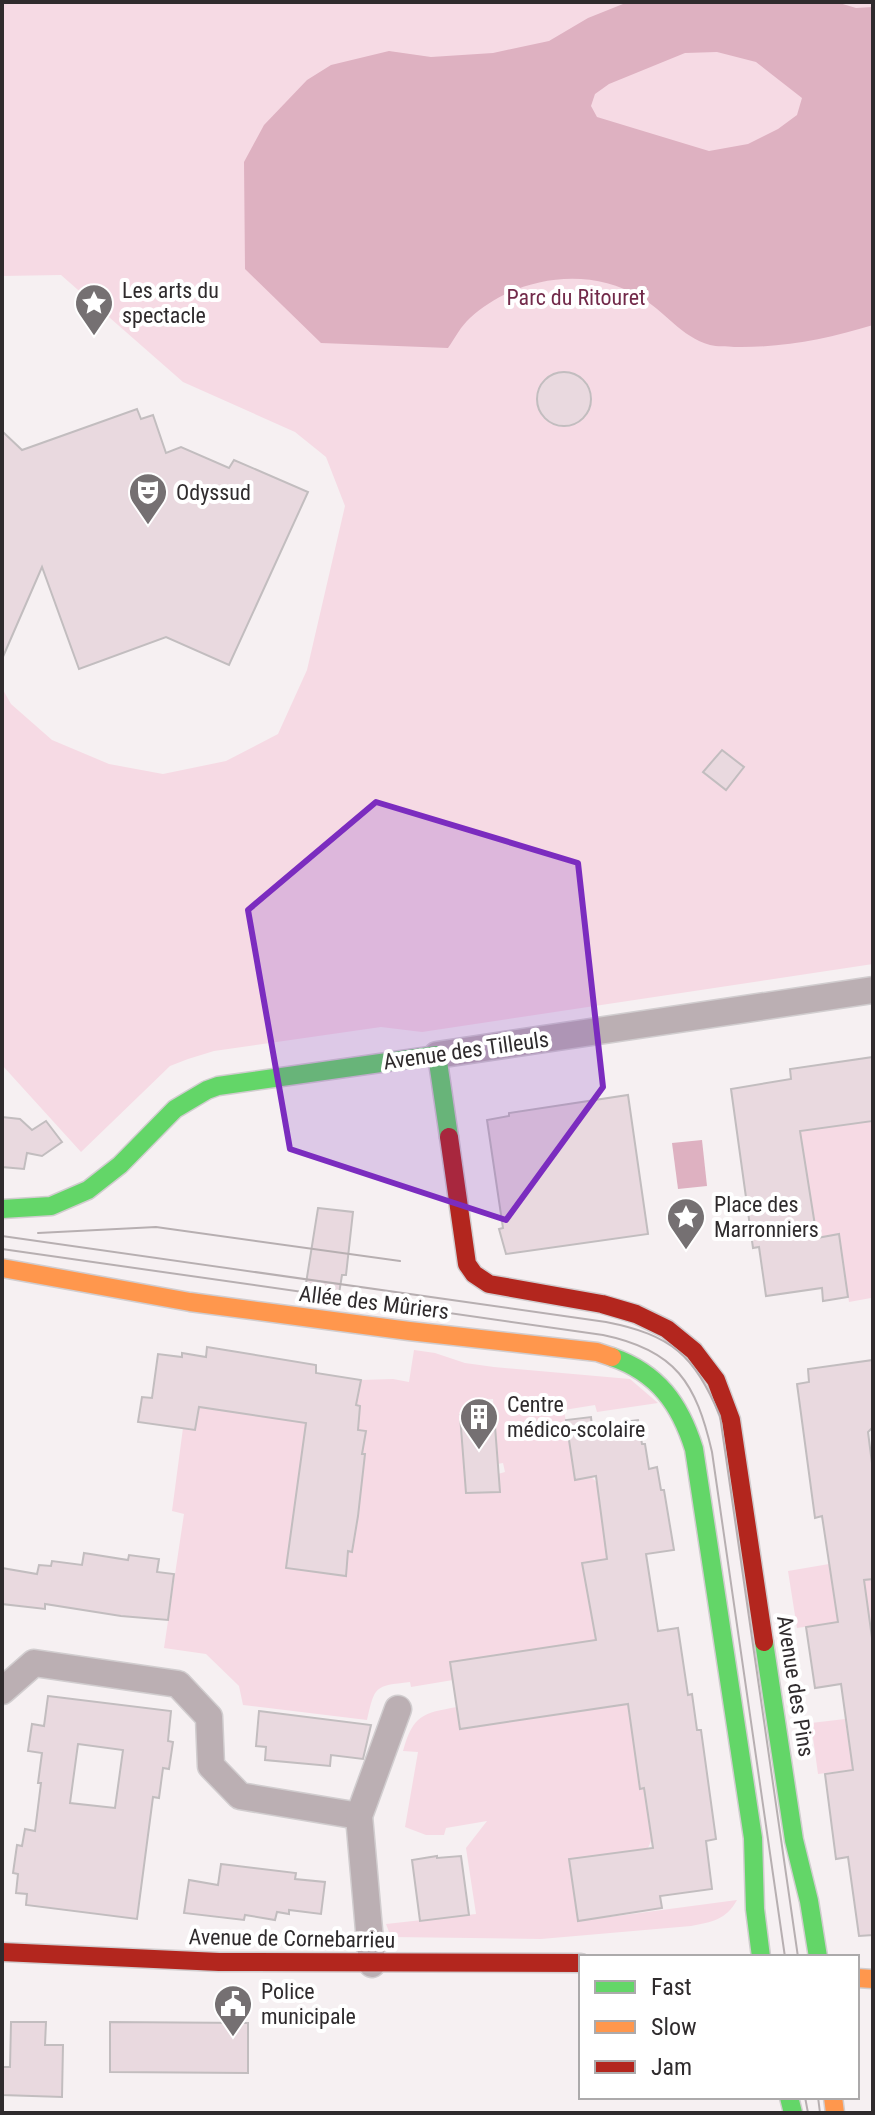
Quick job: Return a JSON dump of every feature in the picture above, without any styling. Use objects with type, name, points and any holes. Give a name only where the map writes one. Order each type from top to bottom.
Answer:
[{"type":"street","name":"Avenue des Tilleuls","points":[[2,1209],[30,1210],[56,1205],[96,1187],[176,1107],[195,1093],[218,1086],[873,990]]},
{"type":"street","name":"Avenue des Pins","points":[[437,1055],[467,1264],[489,1284],[618,1308],[662,1324],[690,1344],[710,1369],[724,1396],[731,1420],[794,1840],[818,1955]]},
{"type":"street","name":"Allée des Mûriers","points":[[2,1268],[190,1302],[409,1331],[569,1348],[613,1356],[648,1372],[666,1389],[685,1422],[694,1449],[753,1838],[755,1909],[761,1955]]},
{"type":"street","points":[[2,1691],[34,1663],[178,1684],[209,1717],[211,1766],[240,1796],[359,1816]]},
{"type":"street","points":[[372,1964],[359,1816],[398,1709]]},
{"type":"street","name":"Avenue de Cornebarrieu","points":[[2,1952],[79,1958],[372,1964],[579,1963]]},
{"type":"highlighted area","points":[[376,802],[578,863],[603,1087],[506,1220],[290,1149],[248,910]]},
{"type":"green space","name":"Parc du Ritouret","points":[[2,2],[873,2],[873,964],[422,1032],[381,1027],[214,1051],[170,1066],[81,1152],[2,1065],[2,688],[11,704],[52,740],[109,764],[163,774],[226,761],[278,734],[307,670],[345,506],[326,457],[295,432],[183,382],[61,275],[2,276]]},
{"type":"green space","points":[[873,1121],[873,1314],[871,1298],[849,1302],[838,1235],[816,1238],[800,1131]]},
{"type":"green space","points":[[414,1350],[494,1367],[630,1379],[658,1403],[597,1412],[595,1405],[564,1410],[575,1479],[591,1477],[600,1485],[601,1513],[611,1559],[582,1563],[596,1640],[451,1662],[453,1680],[411,1687],[410,1682],[398,1683],[378,1690],[367,1720],[243,1705],[239,1686],[206,1654],[164,1648],[184,1514],[172,1511],[183,1428],[195,1430],[199,1407],[306,1423],[286,1567],[345,1576],[348,1551],[352,1551],[365,1455],[362,1454],[366,1432],[358,1430],[360,1406],[356,1405],[361,1380],[409,1382]],"holes":[[[493,1399],[497,1464],[503,1463],[505,1472],[498,1474],[500,1491],[467,1493],[460,1415],[474,1414],[475,1400]]]},
{"type":"green space","points":[[829,1564],[832,1584],[873,1579],[873,1645],[869,1618],[797,1628],[788,1571]]},
{"type":"green space","points":[[628,1704],[652,1839],[648,1848],[570,1859],[579,1921],[737,1900],[728,1912],[712,1921],[691,1926],[541,1939],[391,1937],[386,1924],[476,1914],[466,1848],[487,1821],[446,1828],[444,1835],[426,1835],[405,1827],[418,1752],[403,1751],[411,1730],[421,1718],[457,1707],[460,1729]]},
{"type":"green space","points":[[845,1719],[849,1744],[873,1741],[873,1767],[818,1774],[811,1723]]},
{"type":"shaded area","points":[[628,2],[836,2],[856,8],[873,7],[873,325],[787,344],[713,346],[690,336],[640,297],[619,287],[575,279],[552,280],[508,293],[470,318],[448,348],[321,343],[245,269],[244,162],[264,125],[307,80],[331,65],[389,51],[431,57],[493,53],[549,41],[588,18]],"holes":[[[717,52],[756,62],[802,98],[797,115],[748,144],[709,151],[597,117],[591,106],[595,94],[609,84],[685,53]]]},
{"type":"shaded area","points":[[702,1140],[707,1186],[678,1189],[672,1143]]},
{"type":"building","points":[[564,372],[583,380],[591,399],[583,418],[564,426],[545,418],[537,399],[545,380]]},
{"type":"building","name":"Odyssud","points":[[137,409],[141,419],[153,415],[166,453],[181,447],[229,468],[234,460],[308,492],[229,665],[166,637],[79,669],[42,567],[2,659],[2,431],[22,450]]},
{"type":"building","points":[[722,750],[744,767],[726,790],[703,772]]},
{"type":"building","points":[[873,1057],[873,1121],[800,1131],[817,1238],[839,1234],[848,1297],[823,1301],[822,1288],[766,1296],[759,1247],[753,1248],[731,1089],[791,1079],[790,1069]]},
{"type":"building","points":[[628,1095],[648,1234],[506,1254],[499,1229],[503,1228],[487,1120],[509,1116],[509,1113]]},
{"type":"building","points":[[2,1117],[20,1119],[32,1130],[46,1121],[62,1142],[42,1156],[27,1153],[24,1169],[2,1167]]},
{"type":"building","points":[[318,1208],[353,1212],[346,1275],[342,1275],[338,1300],[304,1296]]},
{"type":"building","points":[[207,1347],[316,1365],[316,1373],[361,1380],[356,1405],[360,1406],[358,1430],[366,1431],[362,1454],[365,1454],[358,1516],[352,1552],[348,1551],[346,1576],[286,1568],[306,1423],[199,1407],[195,1430],[138,1422],[142,1397],[152,1398],[158,1354],[182,1357],[182,1353],[206,1357]]},
{"type":"building","points":[[873,1360],[873,1427],[868,1432],[873,1471],[873,1579],[864,1580],[873,1645],[873,1935],[859,1936],[848,1857],[836,1859],[825,1774],[853,1770],[841,1684],[815,1688],[806,1627],[838,1622],[822,1516],[815,1518],[797,1384],[809,1382],[808,1369]]},
{"type":"building","name":"Centre médico-scolaire","points":[[494,1413],[500,1492],[466,1493],[460,1415]]},
{"type":"building","points":[[591,1417],[592,1426],[638,1420],[649,1469],[657,1467],[661,1490],[664,1490],[674,1550],[646,1554],[658,1631],[678,1628],[688,1695],[692,1694],[697,1730],[701,1730],[716,1839],[706,1841],[712,1889],[660,1896],[662,1908],[578,1921],[569,1859],[653,1848],[644,1788],[640,1789],[628,1704],[460,1729],[450,1662],[596,1640],[582,1563],[607,1559],[596,1476],[575,1480],[566,1420]]},
{"type":"building","points":[[84,1553],[128,1560],[129,1555],[159,1559],[157,1572],[174,1574],[168,1620],[45,1604],[45,1609],[2,1604],[2,1568],[37,1574],[39,1565],[51,1566],[52,1561],[82,1565]]},
{"type":"building","points":[[48,1696],[171,1711],[168,1741],[173,1742],[169,1769],[163,1768],[159,1798],[153,1797],[137,1919],[26,1905],[27,1894],[16,1893],[18,1874],[13,1873],[17,1845],[22,1846],[25,1829],[35,1831],[41,1783],[38,1783],[42,1753],[28,1751],[32,1724],[44,1726]],"holes":[[[78,1744],[123,1750],[115,1808],[70,1803]]]},
{"type":"building","points":[[259,1711],[371,1725],[363,1759],[331,1755],[330,1766],[265,1760],[266,1747],[256,1746]]},
{"type":"building","points":[[461,1856],[469,1915],[420,1921],[412,1860]]},
{"type":"building","points":[[221,1864],[296,1873],[295,1879],[325,1882],[321,1914],[289,1910],[289,1914],[277,1912],[275,1920],[245,1915],[244,1920],[184,1913],[189,1880],[218,1885]]},
{"type":"building","points":[[11,2022],[46,2022],[45,2045],[63,2045],[62,2097],[2,2095],[2,2067],[10,2067]]},
{"type":"building","points":[[110,2022],[248,2023],[248,2073],[110,2072]]},
{"type":"tram line","points":[[38,1233],[156,1227],[400,1261]]},
{"type":"tram line","points":[[2,1236],[606,1322],[648,1334],[678,1351],[700,1377],[720,1416],[798,1955]]},
{"type":"tram line","points":[[2,1249],[603,1335],[649,1350],[665,1360],[690,1389],[712,1452],[785,1955]]},
{"type":"tram line","points":[[805,2099],[808,2113]]},
{"type":"tram line","points":[[818,2099],[820,2113]]},
{"type":"traffic: fast","points":[[2,1209],[51,1206],[88,1190],[120,1165],[175,1109],[218,1086],[437,1055],[449,1137]]},
{"type":"traffic: fast","points":[[612,1357],[642,1372],[665,1392],[682,1418],[694,1449],[753,1838],[755,1909],[761,1955]]},
{"type":"traffic: fast","points":[[764,1642],[794,1840],[818,1955]]},
{"type":"traffic: fast","points":[[790,2099],[793,2113]]},
{"type":"traffic: slow","points":[[2,1268],[190,1302],[597,1352],[612,1357]]},
{"type":"traffic: slow","points":[[859,1978],[873,1979]]},
{"type":"traffic: slow","points":[[833,2099],[835,2113]]},
{"type":"traffic: jam","points":[[449,1137],[467,1264],[474,1274],[489,1284],[602,1304],[636,1314],[667,1329],[694,1351],[716,1380],[731,1420],[764,1642]]},
{"type":"traffic: jam","points":[[2,1952],[219,1962],[579,1963]]},
{"type":"place","name":"Les arts du spectacle","points":[[94,337]]},
{"type":"place","name":"Odyssud","points":[[148,526]]},
{"type":"place","name":"Place des Marronniers","points":[[686,1251]]},
{"type":"place","name":"Centre médico-scolaire","points":[[479,1451]]},
{"type":"place","name":"Police municipale","points":[[233,2038]]}]
